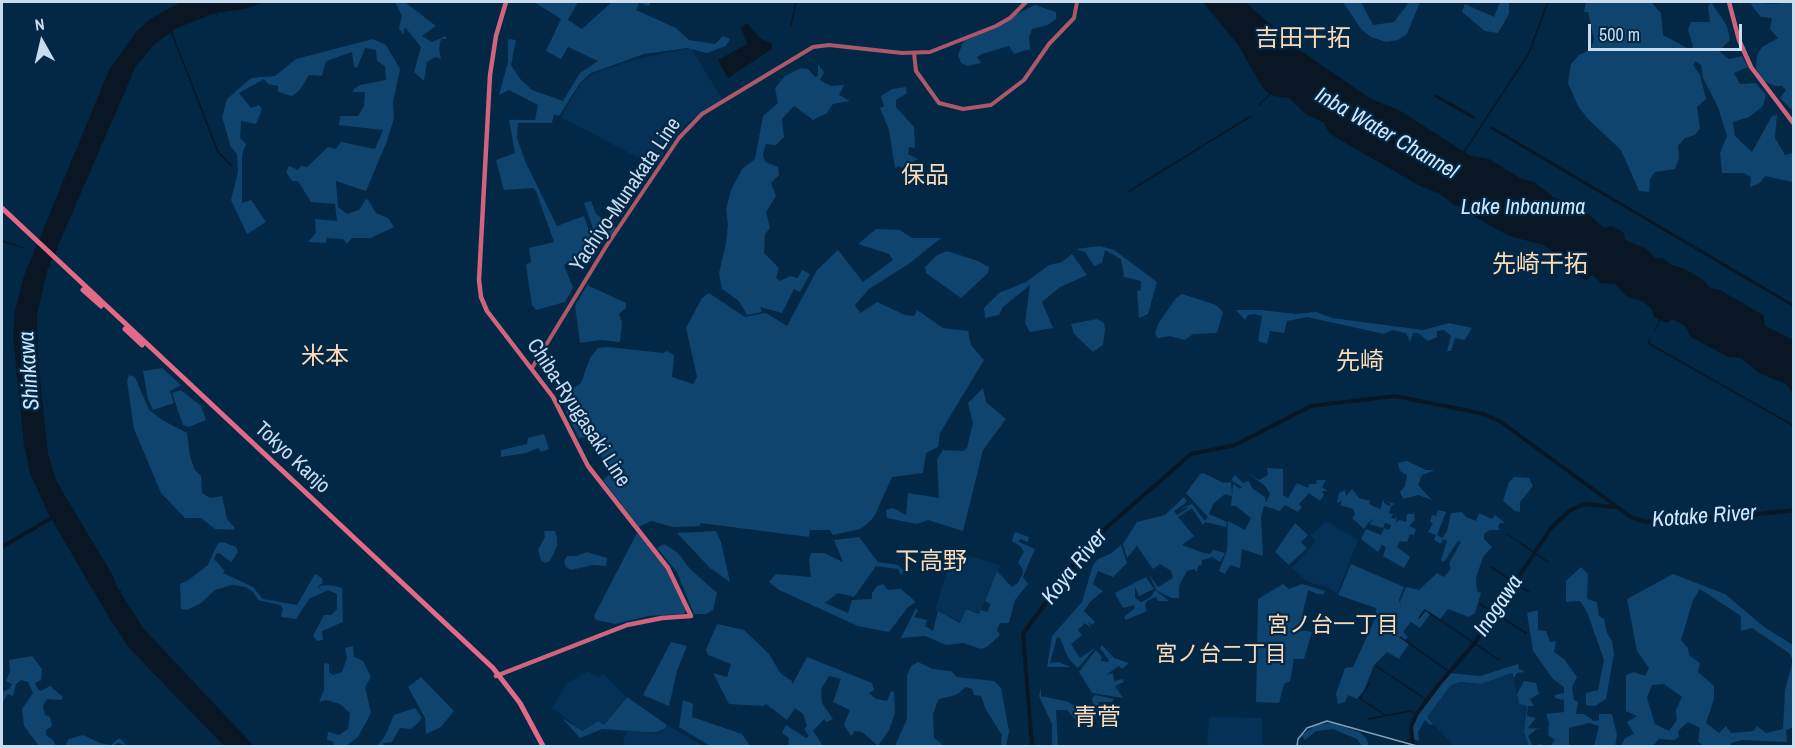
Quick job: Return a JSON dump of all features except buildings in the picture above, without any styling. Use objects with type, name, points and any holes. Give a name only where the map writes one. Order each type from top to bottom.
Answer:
[{"type":"highway","name":"Tokyo Kanjo","points":[[2,208],[31,238]]},
{"type":"highway","name":"Tokyo Kanjo","points":[[2,213],[497,675],[526,717],[541,747]]},
{"type":"main road","name":"Chiba-Ryugasaki Line","points":[[497,675],[627,625],[662,618],[691,616],[668,568],[588,466],[556,402],[487,311],[479,287],[490,75],[496,36],[506,2]]},
{"type":"main road","name":"Yachiyo-Munakata Line","points":[[532,368],[614,236],[679,138],[702,114],[813,47],[829,45],[914,53],[940,49],[987,31],[1010,18],[1026,2]]},
{"type":"main road","points":[[914,53],[916,71],[939,103],[963,109],[991,105],[1024,80],[1049,44],[1074,18],[1077,2]]},
{"type":"main road","points":[[1729,2],[1739,40],[1754,73],[1794,124]]},
{"type":"shaded area","points":[[395,2],[405,2],[436,26],[422,36],[432,42],[446,36],[446,39],[441,39],[439,48],[441,59],[435,57],[427,62],[424,81],[414,72],[421,47],[405,27],[403,35],[399,28],[402,16]]},
{"type":"shaded area","points":[[534,2],[578,2],[568,20],[582,29],[612,2],[651,2],[649,6],[639,3],[636,10],[676,28],[689,40],[715,44],[723,36],[730,39],[726,46],[707,53],[687,48],[644,54],[591,73],[580,83],[559,116],[554,114],[552,123],[518,123],[517,138],[525,161],[557,226],[584,216],[596,251],[564,265],[573,288],[565,302],[536,310],[532,305],[526,265],[531,262],[529,248],[554,242],[536,191],[533,188],[504,190],[496,160],[515,153],[509,120],[535,120],[538,105],[509,90],[499,95],[508,62],[508,39],[516,40],[511,65],[521,80],[532,90],[563,101],[580,73],[598,61],[568,47],[561,59],[546,51],[561,19]]},
{"type":"shaded area","points":[[1343,2],[1361,2],[1373,25],[1394,22],[1409,2],[1420,2],[1407,34],[1398,40],[1386,42],[1371,37],[1361,29]]},
{"type":"shaded area","points":[[1500,2],[1509,2],[1509,14],[1498,33],[1485,31],[1462,12],[1465,4],[1494,17]]},
{"type":"shaded area","points":[[1586,2],[1652,3],[1661,13],[1663,35],[1691,50],[1693,46],[1688,30],[1691,22],[1710,22],[1708,7],[1711,2],[1727,26],[1730,40],[1719,51],[1729,59],[1742,56],[1748,67],[1734,73],[1740,84],[1756,83],[1766,95],[1763,106],[1749,117],[1733,122],[1735,136],[1752,152],[1772,116],[1777,115],[1775,138],[1785,155],[1793,153],[1793,182],[1765,176],[1760,183],[1750,187],[1751,177],[1744,173],[1722,173],[1720,153],[1727,136],[1718,107],[1703,78],[1701,65],[1695,61],[1693,65],[1700,75],[1706,99],[1697,107],[1700,128],[1695,135],[1685,138],[1678,146],[1679,158],[1675,169],[1655,172],[1650,179],[1649,192],[1639,191],[1621,150],[1588,119],[1578,106],[1568,83],[1571,64],[1579,55],[1591,49],[1594,39],[1588,12],[1584,12]]},
{"type":"shaded area","points":[[1753,2],[1773,4],[1793,2],[1793,111],[1780,98],[1786,90],[1782,86],[1775,86],[1762,80],[1756,68],[1757,55],[1762,47],[1778,38],[1770,29],[1772,18],[1761,17],[1751,5]]},
{"type":"shaded area","points":[[1035,5],[1056,12],[1056,19],[1048,25],[1032,29],[1029,37],[1030,49],[1014,54],[1009,46],[977,57],[981,63],[968,66],[961,63],[958,55],[964,40]]},
{"type":"shaded area","points":[[373,39],[386,45],[400,69],[393,102],[394,118],[366,191],[336,181],[338,207],[347,214],[359,210],[366,199],[376,213],[388,218],[394,227],[371,238],[352,238],[347,244],[343,239],[327,238],[326,243],[308,242],[316,233],[315,219],[337,221],[335,204],[311,202],[298,181],[292,181],[286,172],[289,166],[298,170],[301,166],[307,167],[328,147],[336,149],[341,142],[375,149],[383,130],[339,125],[340,116],[358,116],[364,106],[365,92],[353,92],[354,89],[360,85],[386,80],[385,66],[377,61],[376,50],[365,48],[357,68],[354,67],[352,52],[326,61],[322,76],[309,75],[299,91],[292,96],[278,92],[278,86],[268,84],[264,79],[239,93],[251,108],[259,105],[262,109],[256,124],[241,121],[240,138],[246,144],[242,155],[242,203],[251,200],[266,222],[247,234],[231,200],[238,172],[237,154],[231,147],[222,117],[227,99],[251,78],[275,76],[296,59]]},
{"type":"shaded area","points":[[691,48],[722,99],[686,124],[654,166],[561,117],[581,83],[592,74],[632,60]]},
{"type":"shaded area","points":[[818,64],[824,72],[820,80],[831,86],[844,85],[839,95],[850,101],[833,104],[827,113],[813,120],[794,106],[782,119],[784,137],[776,145],[766,144],[763,154],[765,162],[778,167],[779,175],[771,183],[776,196],[766,212],[770,228],[765,234],[764,253],[779,268],[776,278],[780,281],[790,276],[798,278],[802,270],[810,274],[800,292],[794,289],[782,313],[760,307],[762,312],[747,315],[739,301],[722,289],[719,273],[726,243],[728,225],[726,210],[731,190],[742,169],[755,159],[763,116],[778,103],[775,88],[785,76],[801,68],[808,69],[815,77],[818,76]]},
{"type":"shaded area","points":[[906,87],[907,93],[896,100],[896,107],[914,127],[915,148],[909,147],[908,154],[918,159],[902,168],[899,166],[895,168],[889,130],[880,108],[884,106],[881,96],[892,89]]},
{"type":"shaded area","points":[[591,201],[596,214],[616,228],[608,239],[599,237],[594,231],[584,203]]},
{"type":"shaded area","points":[[876,229],[900,230],[912,238],[941,238],[910,263],[869,289],[855,305],[860,313],[877,302],[905,315],[914,316],[917,310],[943,328],[968,331],[971,345],[984,360],[940,433],[938,447],[926,453],[923,473],[892,477],[874,517],[867,524],[860,529],[833,535],[830,530],[810,530],[809,537],[700,523],[700,526],[673,527],[651,521],[639,527],[603,480],[610,474],[601,456],[605,443],[600,442],[599,437],[579,438],[566,412],[563,395],[581,383],[590,358],[598,348],[608,347],[663,353],[667,351],[674,355],[672,377],[693,384],[697,377],[686,328],[702,298],[709,293],[745,317],[766,313],[787,326],[817,270],[838,250],[863,282],[893,260],[889,254],[858,244]]},
{"type":"shaded area","points":[[1100,246],[1114,250],[1157,282],[1148,314],[1139,318],[1137,291],[1141,290],[1141,281],[1124,277],[1121,259],[1105,250],[1102,263],[1094,266],[1085,252],[1076,249]]},
{"type":"shaded area","points":[[947,251],[989,267],[988,273],[961,298],[926,273],[925,267],[937,255]]},
{"type":"shaded area","points":[[1072,254],[1087,275],[1060,287],[1042,302],[1053,328],[1030,332],[1025,323],[1030,285],[1003,307],[999,315],[985,318],[984,308],[999,293],[1026,282],[1049,265],[1062,262]]},
{"type":"shaded area","points":[[587,285],[626,303],[626,308],[619,314],[622,322],[620,342],[600,340],[580,343],[575,306]]},
{"type":"shaded area","points":[[1182,294],[1216,305],[1223,312],[1217,333],[1193,334],[1185,340],[1170,336],[1158,338],[1155,334],[1158,324],[1176,298]]},
{"type":"shaded area","points":[[1236,310],[1296,314],[1316,312],[1332,318],[1423,330],[1449,323],[1472,328],[1465,340],[1455,338],[1451,351],[1447,351],[1451,336],[1444,330],[1437,331],[1437,337],[1428,341],[1418,333],[1413,333],[1410,342],[1406,333],[1392,330],[1384,334],[1307,317],[1287,321],[1284,333],[1270,331],[1267,344],[1258,341],[1262,316],[1248,315],[1245,320]]},
{"type":"shaded area","points":[[1097,319],[1104,323],[1105,329],[1103,345],[1093,352],[1074,334],[1071,324]]},
{"type":"shaded area","points":[[162,368],[181,385],[170,391],[174,403],[153,410],[148,399],[143,371]]},
{"type":"shaded area","points":[[129,375],[135,377],[149,410],[187,433],[190,457],[195,470],[201,476],[202,493],[210,498],[222,496],[227,519],[235,528],[233,530],[215,529],[201,518],[185,518],[161,493],[134,429],[127,381]]},
{"type":"shaded area","points":[[983,388],[986,402],[1006,419],[983,450],[963,531],[928,520],[917,524],[887,518],[886,510],[893,508],[906,515],[908,493],[939,498],[937,459],[943,450],[963,451],[967,448],[973,423],[968,403]]},
{"type":"shaded area","points":[[181,390],[201,406],[206,420],[189,427],[183,425],[172,393]]},
{"type":"shaded area","points":[[544,434],[549,449],[541,452],[538,448],[526,453],[501,457],[501,450],[527,444],[528,438]]},
{"type":"shaded area","points":[[1407,461],[1426,470],[1435,470],[1422,475],[1418,485],[1432,500],[1418,495],[1403,499],[1400,492],[1405,486],[1407,475],[1400,471],[1398,463]]},
{"type":"shaded area","points":[[1267,468],[1283,469],[1283,495],[1288,498],[1297,483],[1308,488],[1309,484],[1316,484],[1317,480],[1326,480],[1322,487],[1328,491],[1322,491],[1324,495],[1320,501],[1309,493],[1299,504],[1302,507],[1298,512],[1285,505],[1280,511],[1264,506],[1261,517],[1263,556],[1242,549],[1240,568],[1230,565],[1225,574],[1219,571],[1227,550],[1228,521],[1245,530],[1251,518],[1236,506],[1231,506],[1233,484],[1240,489],[1242,487],[1231,480],[1235,475],[1243,483],[1249,481],[1252,488],[1265,497],[1266,503],[1270,494],[1265,486],[1247,472],[1259,480],[1268,475]]},
{"type":"shaded area","points":[[1203,473],[1224,483],[1231,482],[1232,496],[1225,494],[1213,504],[1209,514],[1227,522],[1226,527],[1205,522],[1203,525],[1192,508],[1178,517],[1194,536],[1182,545],[1204,553],[1210,554],[1213,550],[1225,553],[1220,562],[1212,557],[1202,560],[1202,565],[1198,566],[1197,572],[1194,569],[1187,571],[1179,586],[1179,598],[1172,598],[1157,591],[1148,573],[1158,587],[1173,578],[1171,571],[1160,564],[1153,569],[1137,546],[1127,558],[1123,544],[1137,522],[1165,515],[1184,497],[1187,502],[1174,511],[1177,515],[1190,507],[1180,509],[1192,504],[1205,521],[1208,517],[1186,493]]},
{"type":"shaded area","points":[[1514,477],[1529,478],[1533,486],[1520,502],[1520,512],[1515,511],[1503,501],[1509,482]]},
{"type":"shaded area","points":[[1352,489],[1359,498],[1370,501],[1369,504],[1380,511],[1383,499],[1384,503],[1389,506],[1391,504],[1386,501],[1395,504],[1391,506],[1389,513],[1393,514],[1391,518],[1395,519],[1397,516],[1396,523],[1399,520],[1406,522],[1407,514],[1414,512],[1415,520],[1409,526],[1416,529],[1414,535],[1410,534],[1407,542],[1400,541],[1397,547],[1410,557],[1404,568],[1383,556],[1386,547],[1382,545],[1378,552],[1361,539],[1366,529],[1381,535],[1384,528],[1389,530],[1391,525],[1385,523],[1383,528],[1369,524],[1375,518],[1368,523],[1364,529],[1352,518],[1355,515],[1353,509],[1340,505],[1342,501],[1337,503],[1339,493],[1345,490],[1346,496]]},
{"type":"shaded area","points":[[1438,510],[1446,512],[1437,535],[1442,538],[1447,531],[1451,513],[1462,512],[1466,517],[1476,521],[1479,513],[1492,519],[1495,515],[1505,523],[1500,523],[1498,527],[1500,530],[1490,530],[1484,534],[1484,539],[1492,547],[1483,557],[1476,578],[1477,591],[1481,593],[1475,613],[1469,617],[1448,609],[1440,619],[1428,611],[1430,614],[1420,628],[1411,622],[1403,632],[1408,637],[1405,640],[1400,637],[1409,644],[1399,659],[1387,652],[1374,665],[1364,691],[1357,699],[1348,695],[1345,702],[1338,704],[1336,694],[1345,668],[1353,667],[1376,617],[1376,608],[1338,595],[1351,564],[1404,587],[1399,600],[1401,607],[1400,601],[1406,587],[1419,590],[1437,573],[1444,577],[1451,569],[1449,563],[1461,542],[1458,541],[1444,562],[1441,560],[1447,541],[1443,539],[1441,544],[1434,540],[1436,535],[1428,532],[1433,523],[1430,522],[1432,515],[1436,516]]},
{"type":"shaded area","points":[[1326,521],[1358,540],[1337,594],[1327,587],[1308,582],[1292,568],[1316,541],[1311,535]]},
{"type":"shaded area","points":[[1295,523],[1308,535],[1301,542],[1307,548],[1289,565],[1275,552]]},
{"type":"shaded area","points":[[544,531],[555,531],[557,538],[557,546],[550,561],[545,563],[541,560],[538,550],[545,537]]},
{"type":"shaded area","points":[[716,531],[721,542],[730,582],[710,568],[677,533]]},
{"type":"shaded area","points":[[1015,532],[1029,537],[1028,542],[1020,539],[1019,542],[1035,549],[1023,577],[1028,584],[1015,600],[1009,623],[1000,623],[997,630],[1000,635],[987,647],[981,649],[963,643],[946,645],[925,636],[901,638],[916,608],[918,611],[914,617],[927,620],[925,626],[933,631],[938,611],[960,623],[966,609],[979,614],[981,610],[987,612],[991,604],[985,601],[997,571],[1012,587],[1018,583],[1022,575],[1023,570],[1018,562],[1024,552],[1012,541]]},
{"type":"shaded area","points":[[637,533],[670,574],[686,611],[684,614],[648,616],[615,624],[596,620],[594,616]]},
{"type":"shaded area","points":[[859,537],[878,562],[898,565],[904,571],[901,575],[898,569],[876,566],[854,597],[838,593],[825,603],[848,613],[852,600],[872,599],[872,593],[877,586],[883,584],[888,590],[901,589],[916,602],[908,607],[889,632],[858,626],[779,590],[769,582],[776,574],[811,577],[809,560],[811,553],[824,553],[843,562],[834,540]]},
{"type":"shaded area","points":[[223,542],[236,547],[238,552],[231,562],[219,553],[216,554],[214,559],[225,571],[223,573],[253,587],[263,599],[297,605],[315,574],[322,578],[323,583],[318,586],[321,591],[319,586],[330,585],[342,588],[343,622],[322,631],[323,640],[317,641],[313,636],[324,615],[331,615],[337,609],[337,594],[328,590],[309,599],[296,619],[281,617],[283,609],[280,605],[258,600],[254,593],[246,587],[232,585],[215,590],[201,603],[187,610],[181,609],[180,584],[208,565],[218,543]]},
{"type":"shaded area","points":[[664,544],[678,553],[690,569],[717,593],[713,610],[706,614],[694,614],[677,572],[657,548]]},
{"type":"shaded area","points":[[1121,545],[1127,563],[1113,577],[1098,571],[1093,584],[1103,591],[1090,602],[1084,611],[1095,622],[1092,625],[1088,622],[1091,628],[1085,623],[1078,630],[1082,635],[1071,644],[1080,658],[1095,648],[1078,668],[1068,658],[1060,638],[1057,637],[1050,663],[1058,662],[1071,667],[1047,667],[1052,636],[1082,602],[1093,565],[1098,559],[1110,554]]},
{"type":"shaded area","points":[[587,552],[607,558],[606,566],[593,565],[571,570],[566,567],[564,561],[567,556],[577,556]]},
{"type":"shaded area","points":[[952,555],[967,555],[1000,565],[980,613],[966,609],[960,622],[935,610]]},
{"type":"shaded area","points":[[1581,567],[1588,574],[1587,599],[1597,602],[1599,616],[1604,619],[1614,654],[1606,699],[1595,706],[1586,705],[1586,693],[1598,690],[1604,660],[1587,612],[1580,601],[1566,602],[1566,581]]},
{"type":"shaded area","points":[[1673,574],[1725,594],[1764,627],[1793,645],[1793,660],[1793,727],[1786,730],[1787,742],[1742,740],[1730,744],[1732,746],[1704,746],[1698,742],[1700,728],[1688,722],[1678,731],[1679,737],[1674,740],[1659,739],[1653,746],[1621,746],[1625,738],[1634,734],[1627,722],[1637,716],[1626,711],[1626,675],[1634,672],[1645,676],[1649,668],[1637,651],[1627,599]],"holes":[[[1700,589],[1741,616],[1741,631],[1752,628],[1789,653],[1793,660],[1785,690],[1783,729],[1766,733],[1757,726],[1754,731],[1731,733],[1726,726],[1719,733],[1706,723],[1714,699],[1714,686],[1698,672],[1700,663],[1689,655],[1688,648],[1681,640],[1693,600]],[[1664,684],[1682,697],[1676,710],[1677,720],[1669,731],[1655,724],[1647,698],[1652,685]]]},
{"type":"shaded area","points":[[1146,577],[1154,589],[1139,596],[1135,587],[1135,598],[1141,602],[1151,597],[1155,590],[1169,601],[1158,601],[1156,597],[1147,601],[1145,605],[1147,611],[1126,620],[1124,617],[1135,608],[1134,605],[1123,608],[1115,593]]},
{"type":"shaded area","points":[[1283,584],[1289,589],[1302,584],[1325,591],[1324,594],[1317,594],[1308,590],[1299,630],[1312,632],[1304,659],[1294,659],[1290,681],[1284,684],[1279,703],[1256,702],[1258,599]]},
{"type":"shaded area","points":[[1538,610],[1538,630],[1546,631],[1550,642],[1556,641],[1554,652],[1564,659],[1577,677],[1572,687],[1574,700],[1578,702],[1576,714],[1584,714],[1594,721],[1599,720],[1599,714],[1612,714],[1617,735],[1615,746],[1594,746],[1599,726],[1589,723],[1569,728],[1569,746],[1550,746],[1555,740],[1548,735],[1549,723],[1546,714],[1564,712],[1564,700],[1555,698],[1555,695],[1564,693],[1564,687],[1553,679],[1533,651],[1527,613]]},
{"type":"shaded area","points":[[717,624],[744,630],[769,654],[781,674],[792,681],[792,685],[807,657],[872,683],[874,690],[869,693],[876,699],[887,701],[891,691],[894,692],[895,713],[889,730],[878,746],[862,732],[854,731],[852,736],[844,725],[850,710],[833,702],[841,679],[829,676],[821,689],[822,703],[833,719],[826,722],[824,719],[813,731],[823,746],[788,746],[789,738],[782,733],[786,725],[806,738],[809,736],[804,729],[807,726],[803,714],[795,708],[787,720],[766,704],[764,706],[729,704],[713,673],[727,677],[731,664],[708,655],[706,650]]},
{"type":"shaded area","points":[[671,642],[687,646],[677,671],[669,706],[643,695]]},
{"type":"shaded area","points":[[1102,645],[1114,658],[1129,663],[1122,669],[1119,666],[1106,675],[1113,673],[1114,681],[1123,679],[1124,682],[1115,686],[1123,698],[1092,693],[1079,672],[1096,650],[1102,657],[1101,661],[1108,662],[1109,660],[1100,648]]},
{"type":"shaded area","points":[[353,646],[354,657],[363,661],[371,677],[365,687],[371,713],[358,737],[346,746],[335,746],[332,741],[327,740],[328,732],[339,735],[348,729],[350,713],[340,704],[326,700],[319,702],[324,690],[324,663],[329,664],[329,672],[333,675],[342,672],[347,658],[345,648]]},
{"type":"shaded area","points":[[32,656],[42,669],[41,680],[35,683],[37,688],[41,691],[50,686],[63,697],[61,700],[47,699],[43,706],[45,715],[50,717],[52,726],[46,730],[46,735],[53,740],[56,746],[39,746],[24,726],[22,709],[33,693],[28,682],[21,680],[16,684],[13,696],[8,694],[2,703],[2,692],[9,689],[12,684],[6,681],[10,671],[9,660]]},
{"type":"shaded area","points":[[918,662],[933,669],[951,671],[957,677],[994,681],[1001,688],[1009,731],[1006,746],[1001,746],[1002,735],[986,710],[981,696],[974,695],[972,689],[966,687],[956,695],[939,699],[937,703],[933,714],[934,738],[944,746],[895,746],[907,719],[907,675],[911,666]]},
{"type":"shaded area","points":[[1518,664],[1519,669],[1525,672],[1517,673],[1514,678],[1512,673],[1481,684],[1461,682],[1451,685],[1427,717],[1433,724],[1430,725],[1425,720],[1418,732],[1419,741],[1412,739],[1417,715],[1449,673],[1480,676]]},
{"type":"shaded area","points":[[588,671],[598,677],[604,674],[626,697],[604,725],[598,721],[583,731],[552,708],[566,684]]},
{"type":"shaded area","points":[[1512,673],[1519,704],[1527,706],[1524,732],[1529,746],[1454,746],[1426,717],[1451,685],[1461,682],[1481,684]]},
{"type":"shaded area","points":[[421,677],[454,711],[441,727],[426,734],[425,718],[408,687]]},
{"type":"shaded area","points":[[1524,681],[1536,683],[1539,694],[1530,699],[1534,706],[1528,706],[1527,716],[1536,718],[1528,728],[1543,729],[1537,729],[1528,736],[1533,746],[1529,746],[1524,732],[1527,706],[1519,704],[1517,694]]},
{"type":"shaded area","points":[[1041,687],[1041,696],[1069,702],[1077,708],[1082,705],[1087,710],[1094,707],[1092,698],[1095,695],[1114,699],[1112,702],[1098,702],[1101,714],[1081,726],[1067,710],[1056,710],[1058,746],[1052,746],[1052,724],[1039,696]]},
{"type":"shaded area","points":[[627,697],[667,725],[665,728],[658,732],[602,729],[580,738],[562,718],[583,731],[598,721],[604,725]]},
{"type":"shaded area","points":[[683,700],[693,704],[692,717],[742,734],[750,746],[710,746],[679,727]]},
{"type":"shaded area","points":[[415,708],[422,718],[418,723],[411,729],[400,728],[392,742],[383,743],[384,746],[377,746],[385,736],[394,715]]},
{"type":"shaded area","points":[[1209,717],[1262,718],[1262,746],[1207,746]]},
{"type":"shaded area","points":[[1334,723],[1359,732],[1366,738],[1369,746],[1362,746],[1357,739],[1333,729],[1316,731],[1305,740],[1302,735],[1317,724]]},
{"type":"shaded area","points":[[667,725],[703,746],[625,746],[623,741],[627,731],[659,733]]},
{"type":"shaded area","points":[[83,735],[100,743],[111,745],[119,738],[128,746],[118,743],[112,746],[65,746],[69,739]]},
{"type":"water","name":"Shinkawa","points":[[181,2],[266,2],[244,9],[217,13],[217,17],[215,13],[177,28],[156,43],[136,66],[57,248],[60,250],[57,250],[50,264],[54,267],[50,265],[47,271],[37,316],[38,358],[41,359],[38,360],[48,453],[56,480],[113,576],[118,590],[123,589],[120,592],[143,628],[254,746],[224,746],[129,648],[108,616],[48,513],[30,473],[24,446],[13,336],[15,310],[24,276],[109,70],[136,32],[150,19]]},
{"type":"water","name":"Lake Inbanuma","points":[[1203,2],[1245,2],[1301,51],[1371,99],[1399,110],[1469,155],[1489,159],[1520,178],[1534,182],[1553,197],[1569,202],[1573,210],[1580,210],[1591,216],[1604,228],[1612,226],[1624,233],[1625,240],[1647,249],[1655,258],[1662,258],[1670,264],[1685,269],[1705,281],[1710,288],[1720,290],[1763,315],[1765,326],[1793,340],[1793,394],[1786,384],[1761,374],[1740,358],[1728,357],[1691,337],[1685,326],[1673,319],[1666,323],[1654,317],[1652,309],[1642,301],[1627,297],[1615,284],[1601,283],[1592,275],[1588,277],[1588,281],[1565,268],[1553,252],[1544,245],[1509,236],[1470,214],[1467,208],[1454,205],[1440,194],[1418,185],[1330,134],[1323,122],[1307,115],[1289,98],[1274,96],[1264,90],[1238,45]]},
{"type":"water","points":[[747,23],[760,38],[772,44],[772,49],[728,78],[718,60],[747,44],[741,28]]},
{"type":"waterway","points":[[791,26],[796,2]]},
{"type":"waterway","name":"Inba Water Channel","points":[[1464,152],[1529,53],[1548,2]]},
{"type":"waterway","points":[[171,31],[218,152],[231,165]]},
{"type":"waterway","points":[[1259,105],[1271,93]]},
{"type":"waterway","points":[[1436,96],[1473,117]]},
{"type":"waterway","points":[[1128,192],[1251,116]]},
{"type":"waterway","points":[[1492,128],[1794,306]]},
{"type":"waterway","points":[[2,241],[24,248]]},
{"type":"waterway","points":[[1655,330],[1660,320]]},
{"type":"waterway","points":[[1650,339],[1648,343],[1794,426]]},
{"type":"waterway","points":[[1032,746],[1023,634],[1090,542],[1191,454],[1235,445],[1311,406],[1395,396],[1484,414],[1501,422],[1631,517],[1645,522],[1742,516],[1794,510]]},
{"type":"waterway","name":"Inogawa","points":[[1413,746],[1411,727],[1416,715],[1474,644],[1551,528],[1569,511],[1584,504],[1614,507]]},
{"type":"waterway","points":[[2,547],[53,517]]},
{"type":"waterway","points":[[1507,534],[1548,562]]},
{"type":"waterway","points":[[1491,567],[1529,592]]},
{"type":"waterway","points":[[1480,604],[1526,633]]},
{"type":"waterway","points":[[1419,618],[1425,610],[1499,660]]},
{"type":"waterway","points":[[1400,637],[1450,672]]},
{"type":"waterway","points":[[1376,666],[1427,700]]},
{"type":"waterway","points":[[1369,684],[1360,698],[1385,715]]},
{"type":"waterway","points":[[1368,719],[1411,711],[1417,715]]},
{"type":"waterway","points":[[1398,746],[1411,739]]},
{"type":"tram line","points":[[1297,746],[1298,739],[1307,728],[1327,721],[1417,746]]},
{"type":"district","name":"吉田干拓","points":[[1303,40]]},
{"type":"district","name":"保品","points":[[925,177]]},
{"type":"district","name":"先崎干拓","points":[[1540,266]]},
{"type":"district","name":"米本","points":[[325,358]]},
{"type":"district","name":"先崎","points":[[1360,363]]},
{"type":"district","name":"下高野","points":[[931,563]]},
{"type":"district","name":"宮ノ台一丁目","points":[[1333,626]]},
{"type":"district","name":"宮ノ台二丁目","points":[[1221,655]]},
{"type":"district","name":"青菅","points":[[1097,719]]},
{"type":"water label","name":"Kotake River","points":[[1704,517]]},
{"type":"water label","name":"Koya River","points":[[1075,567]]}]
